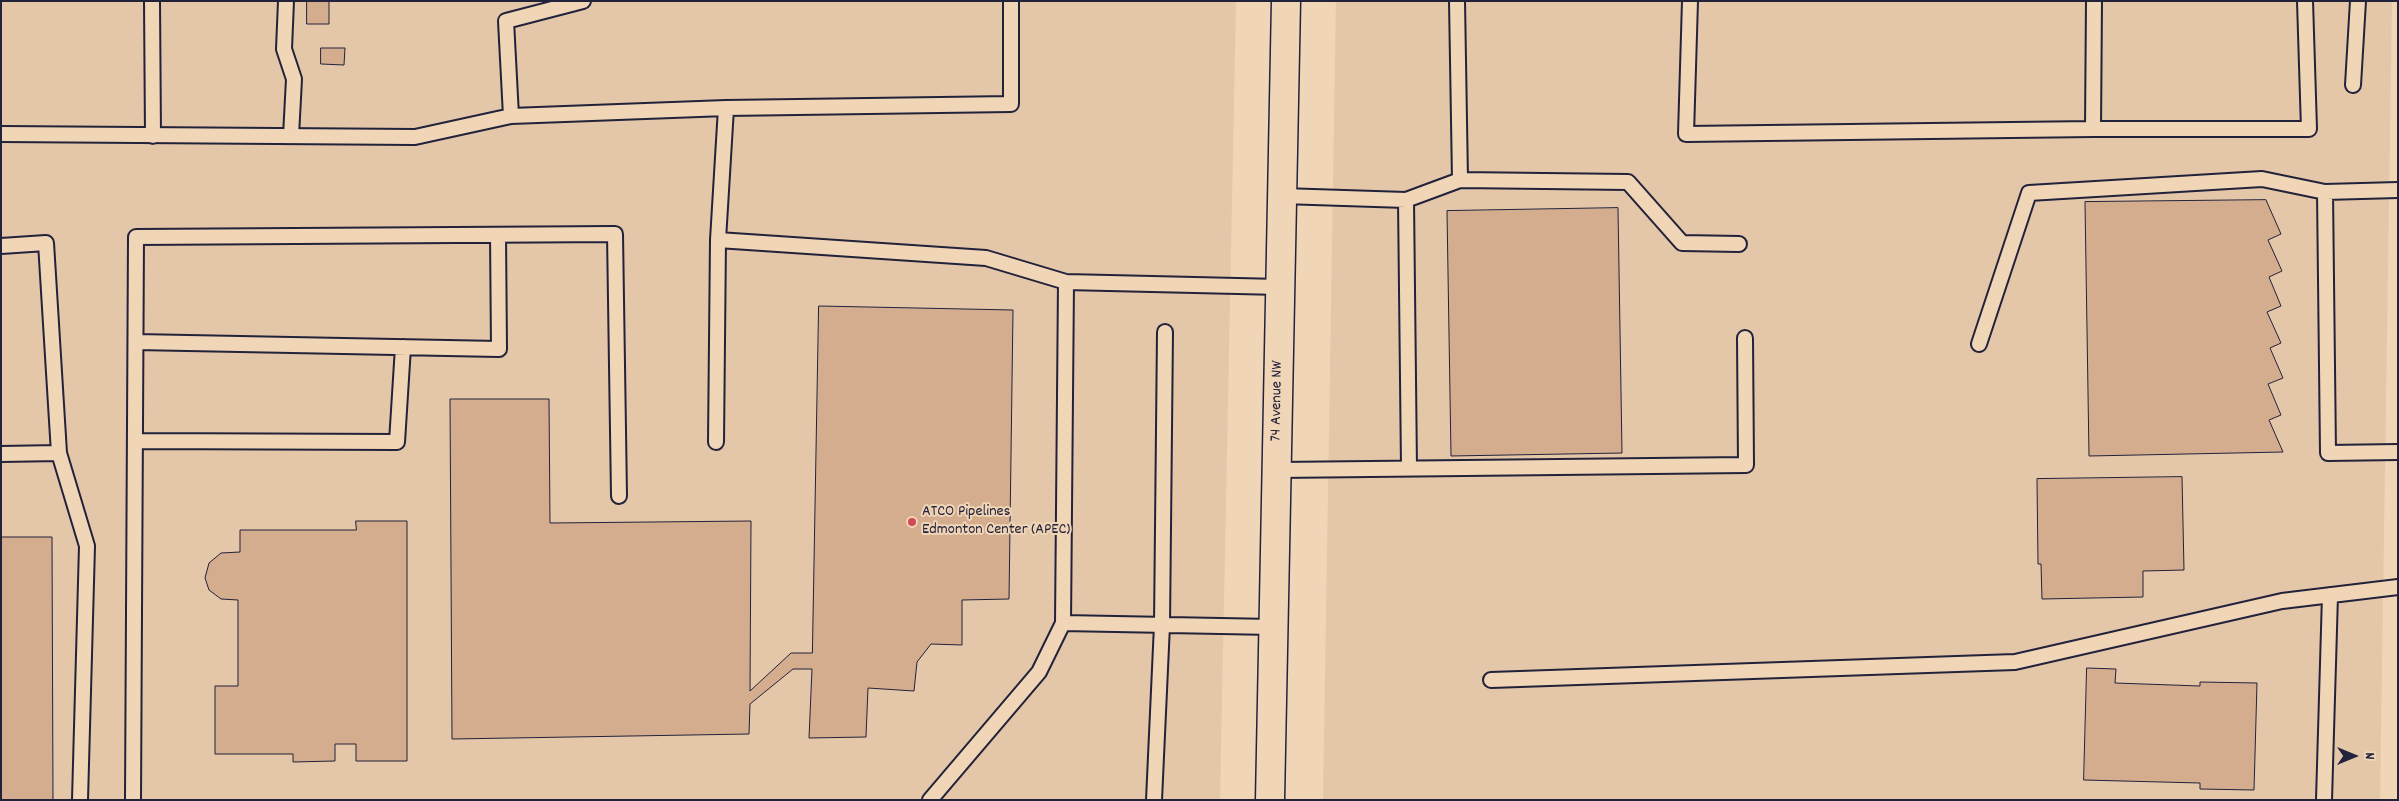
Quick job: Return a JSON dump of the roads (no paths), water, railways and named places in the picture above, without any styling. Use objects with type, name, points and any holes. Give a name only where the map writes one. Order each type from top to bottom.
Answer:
[{"type":"street","name":"74 Avenue NW","points":[[1270,800],[1286,1]]},
{"type":"lane","points":[[152,1],[154,136]]},
{"type":"lane","points":[[286,1],[284,49],[294,79],[291,136]]},
{"type":"lane","points":[[511,116],[506,21],[583,1]]},
{"type":"lane","points":[[1,134],[415,136],[511,116],[726,108],[1010,104],[1011,1]]},
{"type":"lane","points":[[1457,1],[1460,180]]},
{"type":"lane","points":[[1690,1],[1686,134],[2093,129],[2309,129],[2306,1]]},
{"type":"lane","points":[[2093,129],[2094,1]]},
{"type":"lane","points":[[2352,85],[2358,1]]},
{"type":"lane","points":[[716,442],[718,240],[726,108]]},
{"type":"lane","points":[[1979,344],[2028,193],[2262,179],[2325,192],[2398,190]]},
{"type":"lane","points":[[1282,196],[1406,200],[1460,180],[1628,182],[1682,243],[1739,244]]},
{"type":"lane","points":[[2325,192],[2328,453],[2398,452]]},
{"type":"lane","points":[[1406,200],[1409,468]]},
{"type":"lane","points":[[133,800],[136,237],[615,234],[619,496]]},
{"type":"lane","points":[[136,342],[499,348],[498,235]]},
{"type":"lane","points":[[718,240],[986,258],[1066,282],[1280,286]]},
{"type":"lane","points":[[1,246],[46,243],[59,453],[87,546],[80,800]]},
{"type":"lane","points":[[930,800],[1039,672],[1063,623],[1066,282]]},
{"type":"lane","points":[[1154,800],[1162,624],[1164,332]]},
{"type":"lane","points":[[1276,470],[1746,465],[1745,338]]},
{"type":"lane","points":[[135,441],[397,442],[403,347]]},
{"type":"lane","points":[[1,454],[59,453]]},
{"type":"lane","points":[[1491,680],[2015,662],[2282,601],[2398,587]]},
{"type":"lane","points":[[2324,800],[2330,595]]},
{"type":"lane","points":[[1063,623],[1273,627]]},
{"type":"place","name":"ATCO Pipelines Edmonton Center (APEC)","points":[[912,522]]}]
